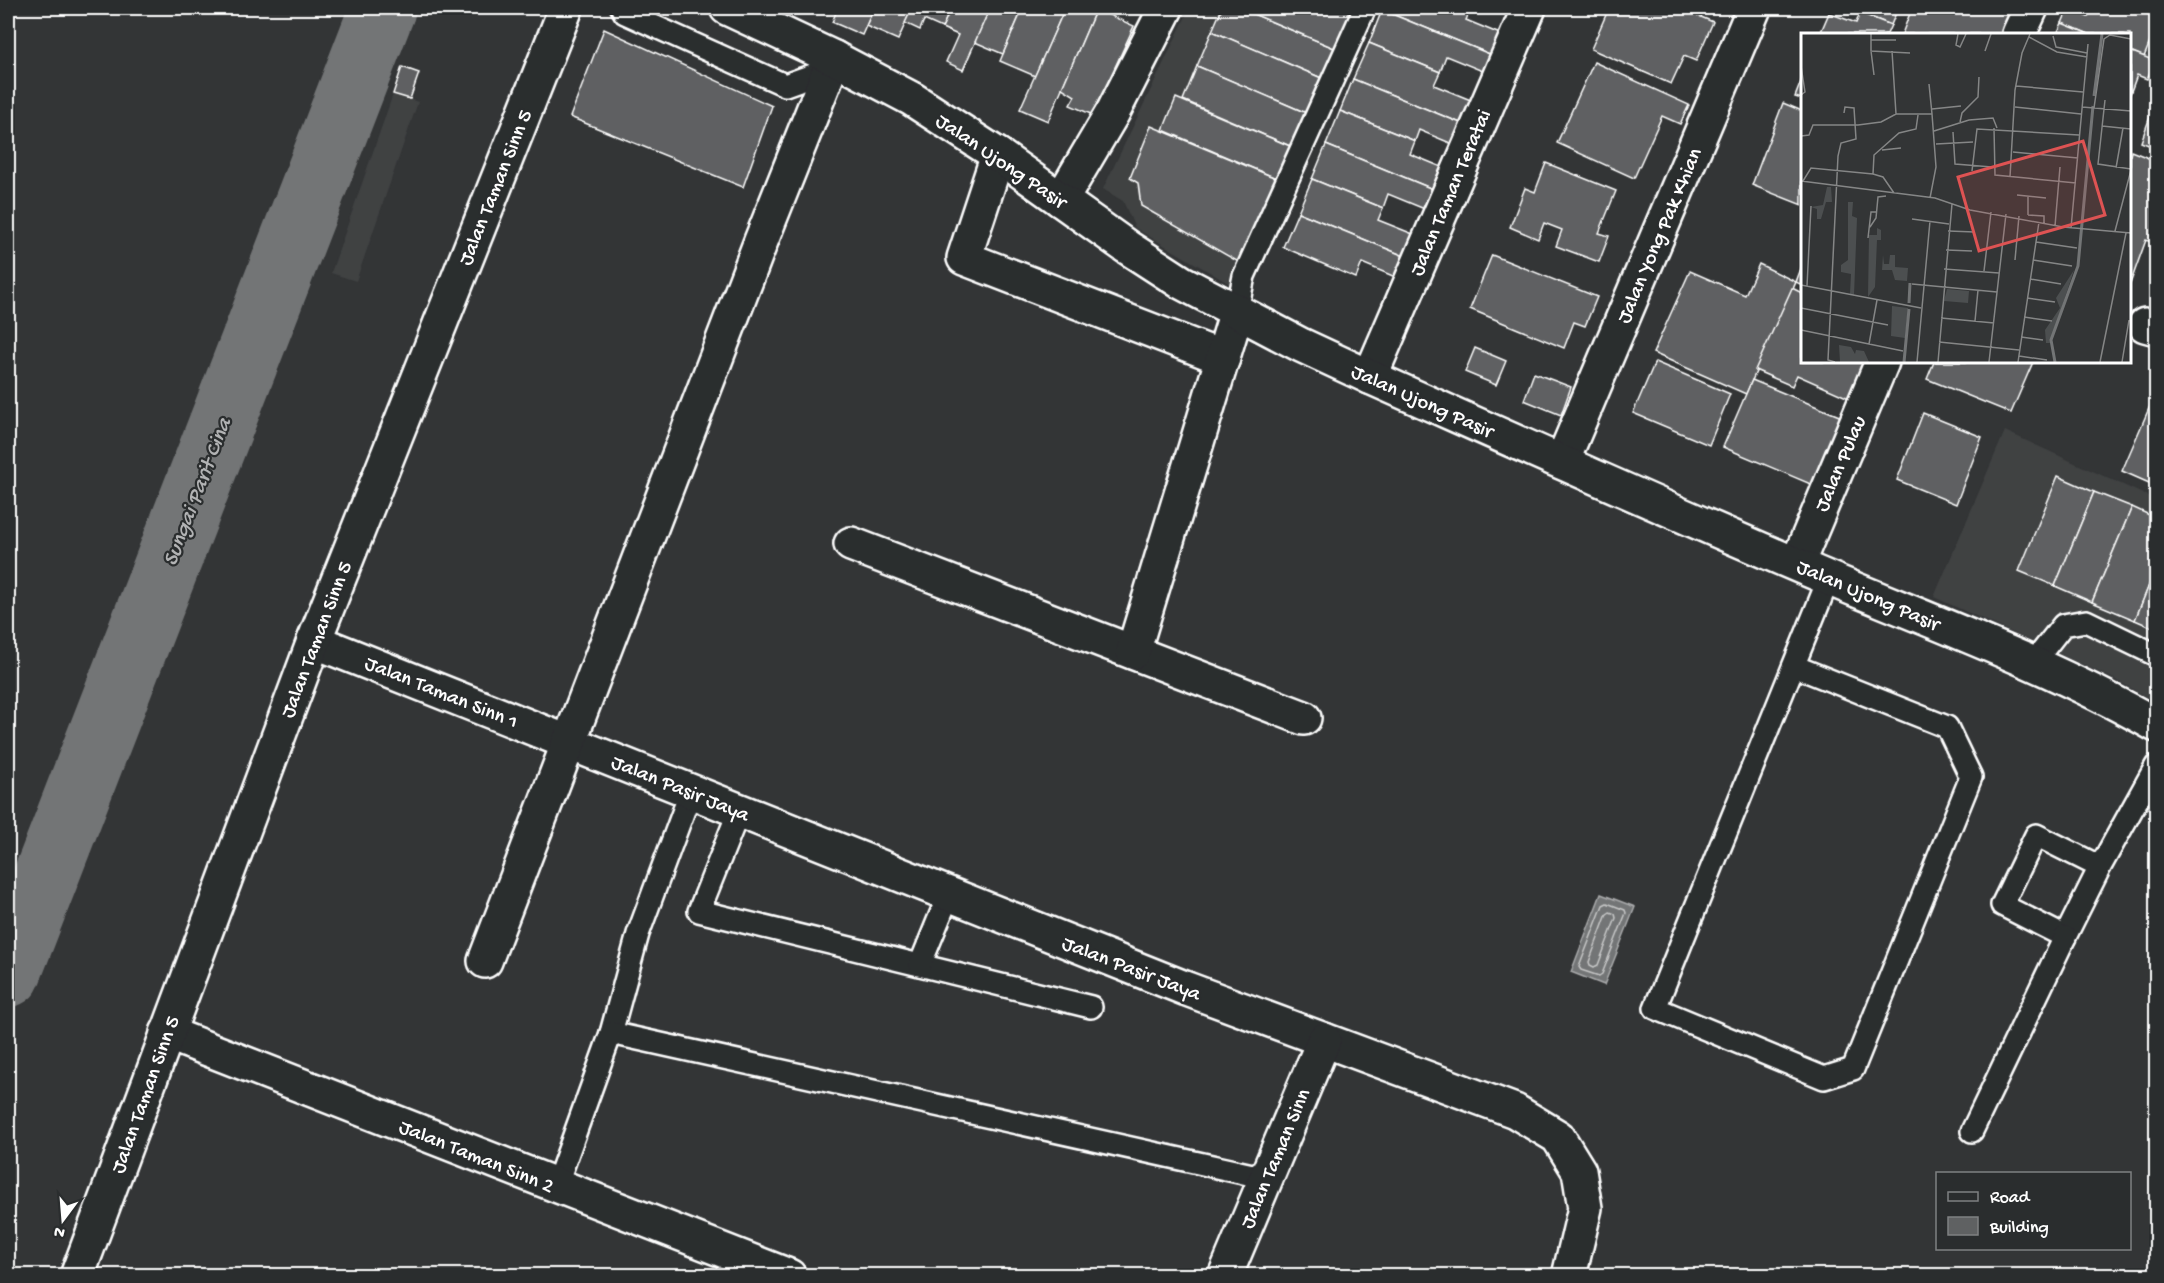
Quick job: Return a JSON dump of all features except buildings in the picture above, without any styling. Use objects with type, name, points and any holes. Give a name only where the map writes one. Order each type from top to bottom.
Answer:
[{"type":"street","name":"Jalan Taman Sinn 5","points":[[77,1275],[314,640],[566,8]]},
{"type":"street","name":"Jalan Ujong Pasir","points":[[727,8],[834,58],[912,99],[998,155],[1127,247],[1181,282],[1301,345],[1829,578],[2033,663],[2157,725]]},
{"type":"street","points":[[1061,200],[1113,112],[1166,8]]},
{"type":"street","name":"Jalan Taman Teratai","points":[[1370,377],[1528,8]]},
{"type":"street","name":"Jalan Yong Pak Khian","points":[[1562,462],[1754,8]]},
{"type":"street","points":[[2019,33],[2031,8]]},
{"type":"street","points":[[485,961],[757,252],[834,58]]},
{"type":"street","points":[[998,155],[964,258],[1223,358]]},
{"type":"street","points":[[1133,652],[1237,311]]},
{"type":"street","name":"Jalan Pulau","points":[[1797,564],[1882,363]]},
{"type":"street","points":[[851,544],[1304,718]]},
{"type":"street","name":"Jalan Taman Sinn 1","points":[[314,640],[570,742]]},
{"type":"street","name":"Jalan Pasir Jaya","points":[[570,742],[1186,989],[1515,1111],[1558,1137],[1579,1171],[1585,1208],[1569,1275]]},
{"type":"street","name":"Jalan Taman Sinn 2","points":[[166,1033],[789,1275]]},
{"type":"street","name":"Jalan Taman Sinn","points":[[1225,1275],[1324,1040]]},
{"type":"lane","points":[[622,8],[625,13],[786,85],[813,75],[834,58]]},
{"type":"lane","points":[[1237,311],[1244,276],[1365,8]]},
{"type":"lane","points":[[1794,666],[1947,727],[1971,777],[1853,1070],[1824,1078],[1655,1008],[1829,578]]},
{"type":"lane","points":[[2033,663],[2063,625],[2086,621],[2157,655]]},
{"type":"lane","points":[[1972,1131],[2100,867],[2157,766]]},
{"type":"lane","points":[[556,1186],[611,1033],[638,933],[691,791]]},
{"type":"lane","points":[[739,811],[699,911],[1091,1007]]},
{"type":"lane","points":[[2065,937],[2002,905],[2036,835],[2100,867]]},
{"type":"lane","points":[[920,965],[949,894]]},
{"type":"lane","points":[[611,1033],[1266,1178]]},
{"type":"shaded area","points":[[1190,8],[1372,8],[1250,296],[1135,228],[1123,201],[1103,189]]},
{"type":"shaded area","points":[[393,94],[418,102],[356,281],[331,273]]},
{"type":"shaded area","points":[[2005,431],[2156,500],[2156,702],[2114,679],[1934,597]]},
{"type":"water","points":[[1601,894],[1635,907],[1604,985],[1571,972]]},
{"type":"waterway","name":"Sungai Parit Cina","points":[[8,974],[383,8]]}]
